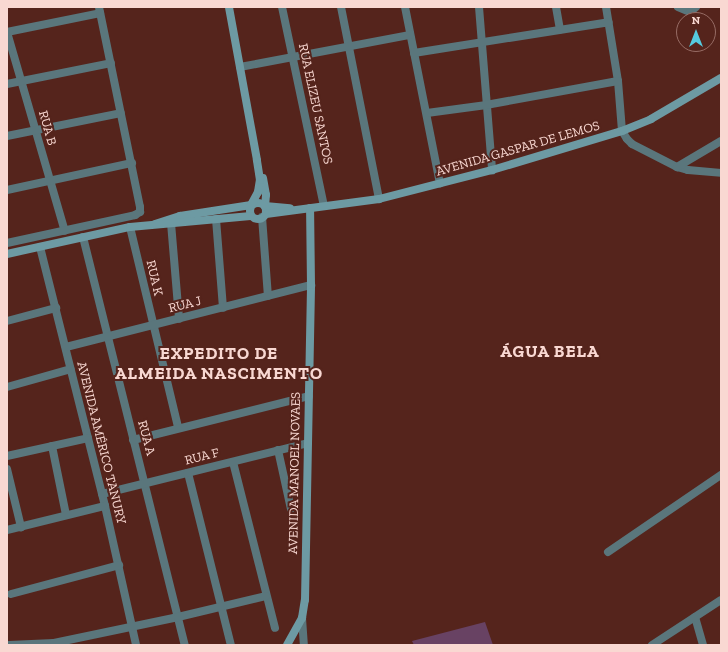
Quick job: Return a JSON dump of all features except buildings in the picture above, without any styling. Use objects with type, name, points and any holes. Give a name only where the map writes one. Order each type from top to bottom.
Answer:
[{"type":"street","points":[[229,7],[257,160],[260,186],[249,209],[250,216]]},
{"type":"street","name":"RUA ELIZEU SANTOS","points":[[282,7],[324,206]]},
{"type":"street","points":[[341,7],[380,199]]},
{"type":"street","points":[[405,7],[440,184]]},
{"type":"street","points":[[479,7],[492,170]]},
{"type":"street","points":[[556,7],[560,30]]},
{"type":"street","points":[[606,7],[618,80],[622,131],[632,144],[677,167],[688,170],[721,173]]},
{"type":"street","points":[[678,7],[690,12],[696,7]]},
{"type":"street","points":[[7,32],[100,10],[140,207],[140,212],[134,215],[7,244]]},
{"type":"street","points":[[414,53],[609,22]]},
{"type":"street","name":"RUA B","points":[[7,32],[65,231]]},
{"type":"street","points":[[240,67],[410,35]]},
{"type":"street","points":[[7,84],[110,64]]},
{"type":"street","name":"AVENIDA GASPAR DE LEMOS","points":[[264,213],[380,199],[492,170],[622,131],[651,119],[721,78]]},
{"type":"street","points":[[427,113],[486,105],[618,80]]},
{"type":"street","points":[[7,136],[120,113]]},
{"type":"street","points":[[677,167],[721,142]]},
{"type":"street","points":[[257,160],[266,195],[264,213],[268,296]]},
{"type":"street","points":[[7,190],[132,163]]},
{"type":"street","points":[[156,224],[180,216],[260,203],[264,213]]},
{"type":"street","name":"AVENIDA MANOEL NOVAES","points":[[302,618],[305,600],[311,285],[306,209]]},
{"type":"street","points":[[7,254],[130,227],[250,216],[257,218],[264,213]]},
{"type":"street","points":[[216,219],[224,308]]},
{"type":"street","points":[[171,223],[179,319]]},
{"type":"street","name":"RUA K","points":[[130,227],[178,428]]},
{"type":"street","name":"RUA A","points":[[83,237],[109,336],[133,440],[146,483],[185,645]]},
{"type":"street","name":"AVENIDA AMÉRICO TANURY","points":[[40,247],[105,506],[136,645]]},
{"type":"street","name":"RUA J","points":[[66,347],[311,285]]},
{"type":"street","points":[[7,321],[56,308]]},
{"type":"street","points":[[7,387],[71,369]]},
{"type":"street","points":[[133,440],[309,396]]},
{"type":"street","points":[[7,456],[88,438]]},
{"type":"street","name":"RUA F","points":[[102,494],[308,443]]},
{"type":"street","points":[[52,446],[66,515]]},
{"type":"street","points":[[278,450],[292,509]]},
{"type":"street","points":[[233,462],[275,628]]},
{"type":"street","points":[[7,469],[21,527]]},
{"type":"street","points":[[188,473],[231,645]]},
{"type":"street","points":[[608,552],[721,475]]},
{"type":"street","points":[[7,530],[105,506]]},
{"type":"street","points":[[10,594],[119,565]]},
{"type":"street","points":[[9,645],[54,643],[178,617],[266,596]]},
{"type":"street","points":[[653,645],[721,600]]},
{"type":"street","points":[[695,617],[703,645]]},
{"type":"street","points":[[287,645],[302,618]]},
{"type":"street","points":[[302,618],[304,645]]},
{"type":"shaded area","points":[[485,622],[493,645],[414,645],[412,641]]},
{"type":"district","name":"ÁGUA BELA","points":[[550,352]]},
{"type":"district","name":"EXPEDITO DE ALMEIDA NASCIMENTO","points":[[219,364]]}]
